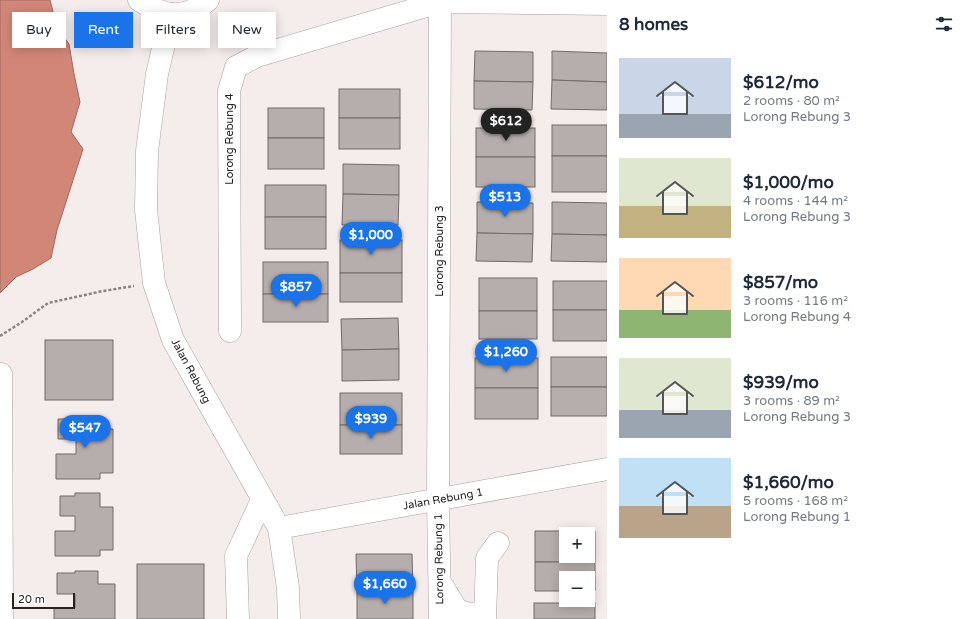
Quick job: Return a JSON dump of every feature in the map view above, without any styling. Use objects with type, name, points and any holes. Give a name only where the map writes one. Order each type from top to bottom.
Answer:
[{"type":"street","points":[[139,0],[153,10],[162,12]]},
{"type":"street","points":[[188,12],[208,0]]},
{"type":"street","name":"Lorong Rebung 4","points":[[230,331],[229,91],[236,67],[257,56],[440,2],[607,4]]},
{"type":"street","name":"Lorong Rebung 3","points":[[438,500],[440,2]]},
{"type":"street","name":"Jalan Rebung","points":[[163,48],[157,74],[147,151],[146,210],[154,283],[173,340],[279,528],[288,588],[289,619]]},
{"type":"street","points":[[1,374],[2,619]]},
{"type":"street","name":"Jalan Rebung 1","points":[[279,528],[607,469]]},
{"type":"street","points":[[238,619],[236,556],[262,500]]},
{"type":"street","name":"Lorong Rebung 1","points":[[438,500],[440,619]]},
{"type":"street","points":[[440,582],[457,610],[472,615],[485,615],[487,558],[498,543]]},
{"type":"path","points":[[0,336],[48,303],[103,291],[154,283]]},
{"type":"shaded area","points":[[0,0],[50,0],[53,12],[12,12],[12,48],[66,48],[66,40],[69,44],[80,102],[71,132],[83,149],[57,230],[51,258],[16,277],[0,293]]},
{"type":"building","points":[[475,51],[533,52],[533,82],[474,81]]},
{"type":"building","points":[[552,51],[607,53],[607,82],[552,80]]},
{"type":"building","points":[[552,80],[607,82],[607,110],[551,109]]},
{"type":"building","points":[[474,81],[533,82],[532,110],[474,109]]},
{"type":"building","points":[[339,89],[400,89],[400,118],[339,118]]},
{"type":"building","points":[[268,108],[324,108],[324,138],[268,138]]},
{"type":"building","points":[[339,118],[400,118],[400,149],[339,149]]},
{"type":"building","points":[[552,125],[607,125],[607,156],[552,156]]},
{"type":"building","points":[[476,128],[535,128],[535,157],[476,157]]},
{"type":"building","points":[[268,138],[324,138],[324,169],[268,169]]},
{"type":"building","points":[[552,156],[607,156],[607,192],[552,192]]},
{"type":"building","points":[[476,157],[535,157],[535,187],[476,187]]},
{"type":"building","points":[[343,164],[399,165],[399,195],[343,194]]},
{"type":"building","points":[[265,185],[326,185],[326,217],[265,217]]},
{"type":"building","points":[[343,194],[399,195],[398,225],[342,225]]},
{"type":"building","points":[[477,202],[533,203],[533,234],[477,233]]},
{"type":"building","points":[[552,202],[607,203],[607,235],[552,234]]},
{"type":"building","points":[[265,217],[326,217],[326,249],[265,249]]},
{"type":"building","points":[[477,233],[533,234],[532,262],[476,261]]},
{"type":"building","points":[[552,234],[607,235],[607,262],[551,261]]},
{"type":"building","points":[[340,240],[402,240],[402,273],[340,273]]},
{"type":"building","points":[[263,262],[328,262],[328,294],[263,294]]},
{"type":"building","points":[[340,273],[402,273],[402,302],[340,302]]},
{"type":"building","points":[[479,278],[537,278],[537,311],[479,311]]},
{"type":"building","points":[[553,281],[607,281],[607,310],[553,310]]},
{"type":"building","points":[[263,294],[328,294],[328,322],[263,322]]},
{"type":"building","points":[[553,310],[607,310],[607,341],[553,341]]},
{"type":"building","points":[[479,311],[537,311],[537,339],[479,339]]},
{"type":"building","points":[[398,318],[399,349],[342,350],[341,319]]},
{"type":"building","points":[[45,340],[113,340],[113,400],[45,400]]},
{"type":"building","points":[[399,349],[399,380],[342,381],[342,350]]},
{"type":"building","points":[[551,357],[607,357],[607,387],[551,387]]},
{"type":"building","points":[[475,358],[538,358],[538,388],[475,388]]},
{"type":"building","points":[[551,387],[607,387],[607,416],[551,416]]},
{"type":"building","points":[[475,388],[538,388],[538,419],[475,419]]},
{"type":"building","points":[[340,393],[402,393],[402,425],[340,425]]},
{"type":"building","points":[[76,416],[100,416],[100,429],[113,429],[113,473],[100,473],[100,479],[56,479],[56,454],[76,454],[76,439],[58,439],[58,419],[76,419]]},
{"type":"building","points":[[340,425],[402,425],[402,454],[340,454]]},
{"type":"building","points":[[75,493],[100,493],[100,507],[113,507],[113,550],[100,550],[100,556],[55,556],[55,531],[75,531],[75,516],[60,516],[60,496],[75,496]]},
{"type":"building","points":[[535,531],[559,531],[559,562],[535,562]]},
{"type":"building","points":[[356,554],[412,554],[413,591],[357,591]]},
{"type":"building","points":[[535,562],[595,563],[595,571],[559,571],[559,591],[535,591]]},
{"type":"building","points":[[137,564],[204,564],[204,619],[137,619]]},
{"type":"building","points":[[75,571],[98,571],[98,584],[115,584],[115,619],[54,619],[54,608],[75,608],[75,594],[57,594],[57,573],[75,573]]},
{"type":"building","points":[[357,591],[413,591],[413,619],[357,619]]},
{"type":"building","points":[[534,603],[559,603],[559,607],[595,607],[595,619],[534,619]]}]
